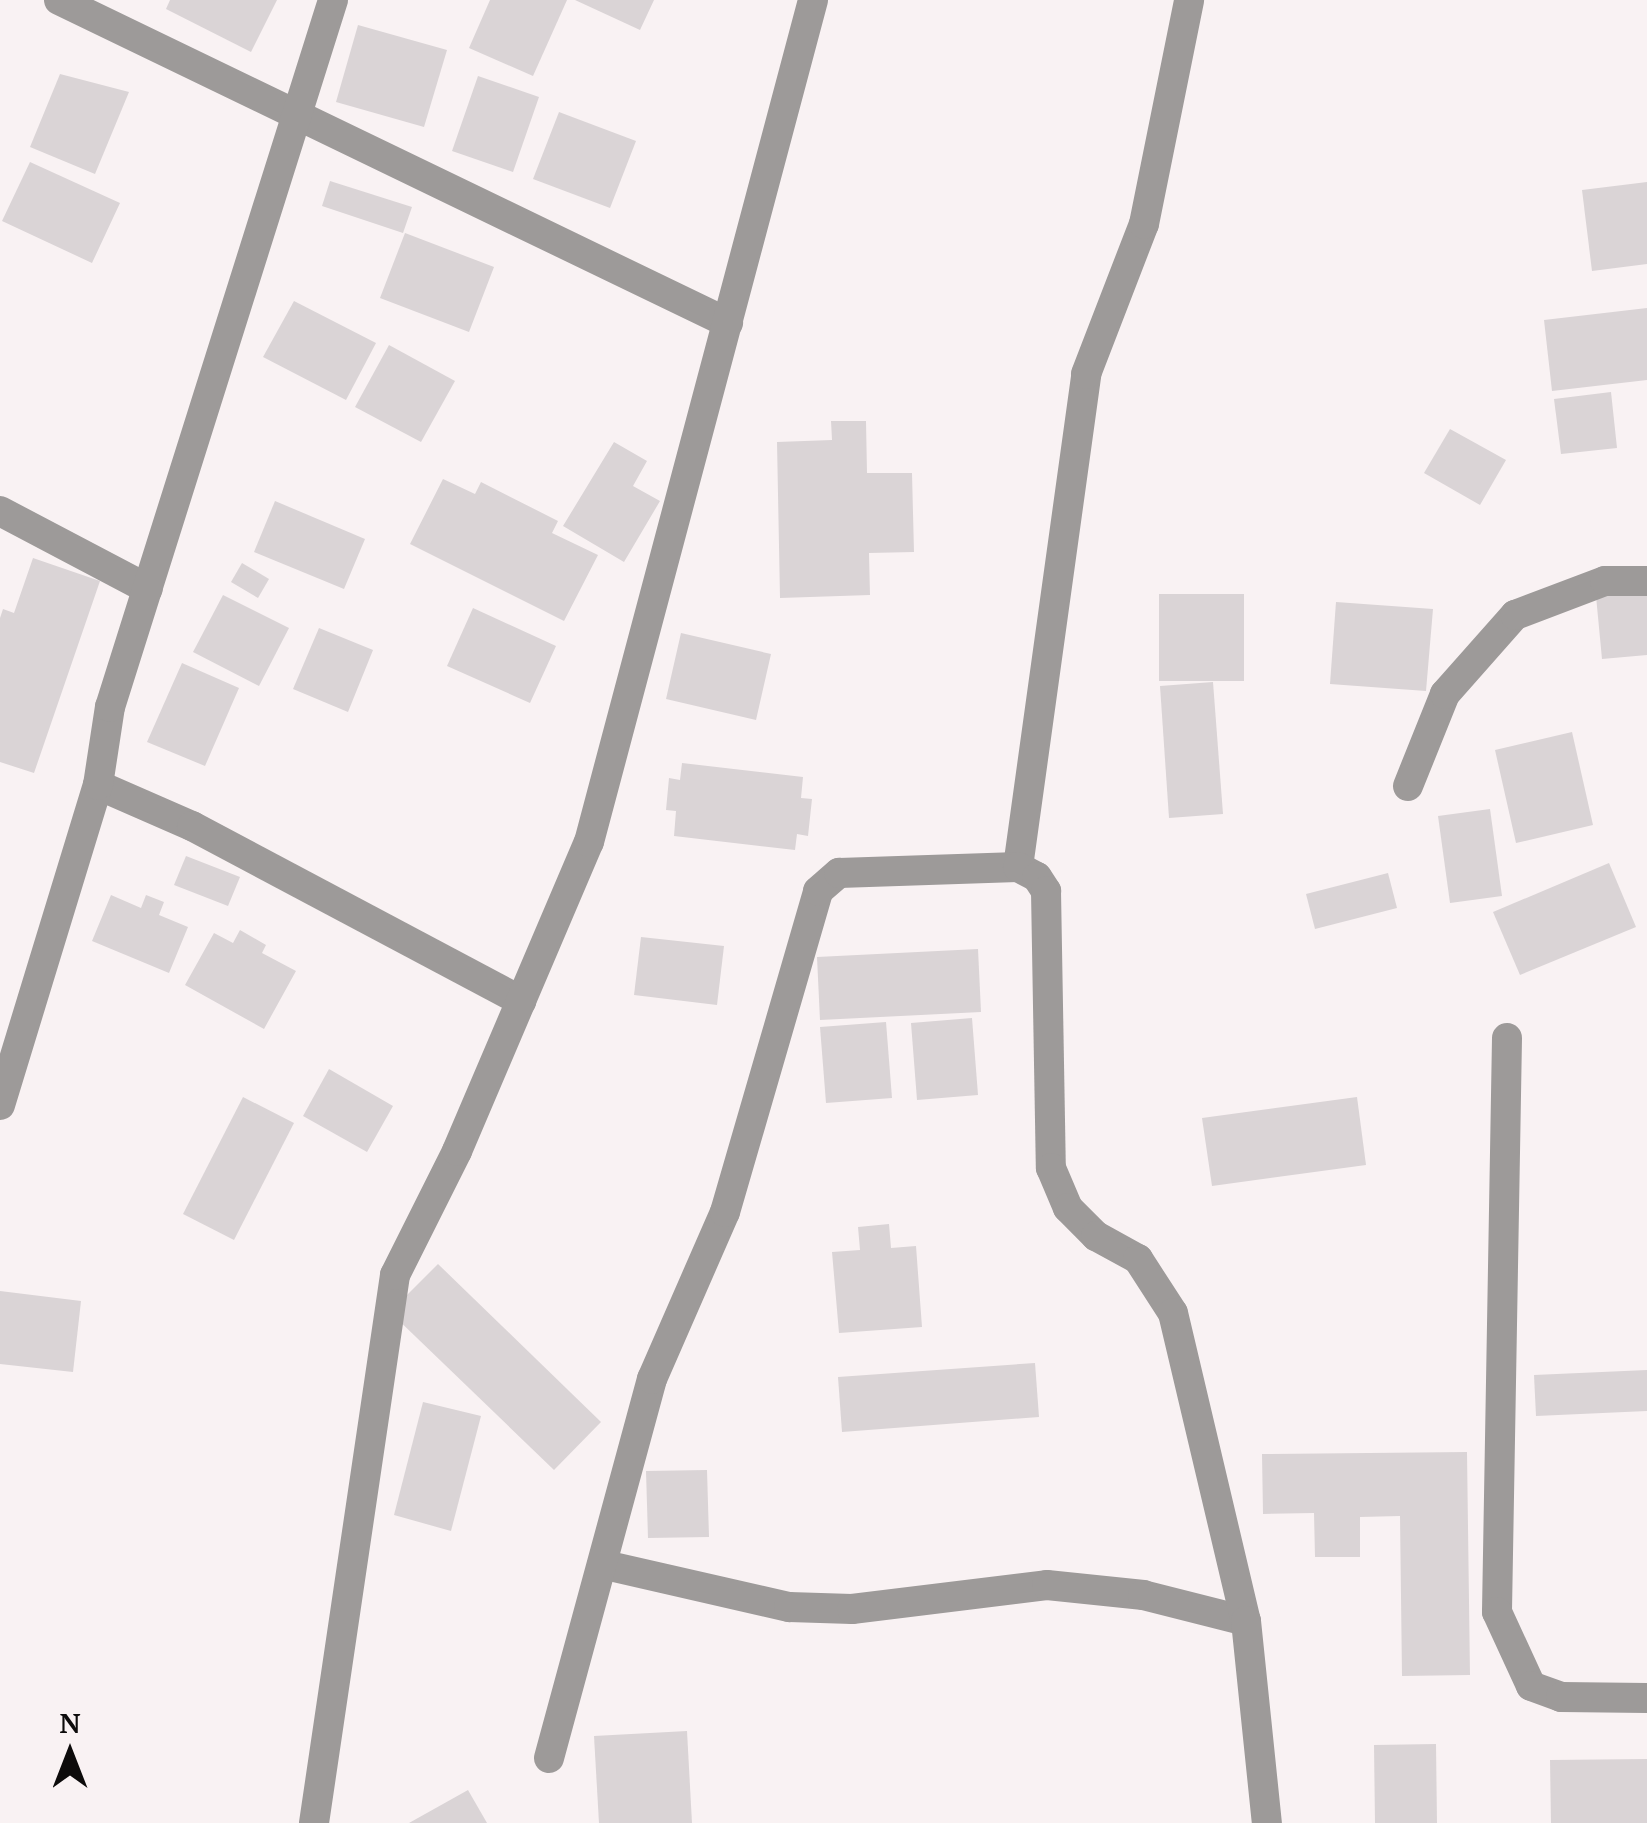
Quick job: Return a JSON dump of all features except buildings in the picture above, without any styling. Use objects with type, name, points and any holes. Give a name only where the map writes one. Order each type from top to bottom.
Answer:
[{"type":"street","points":[[60,0],[728,323]]},
{"type":"street","points":[[0,1105],[98,785],[110,706],[301,117],[334,0]]},
{"type":"street","points":[[314,1823],[395,1274],[521,1001],[589,842],[813,0]]},
{"type":"street","points":[[1018,867],[1086,374],[1144,224],[1188,0]]},
{"type":"street","points":[[0,511],[148,589]]},
{"type":"street","points":[[1408,786],[1445,694],[1515,615],[1605,582],[1647,581]]},
{"type":"street","points":[[98,785],[192,826],[521,1001]]},
{"type":"street","points":[[549,1758],[652,1379],[724,1212],[818,892],[839,873],[1018,867],[1037,877],[1046,892],[1051,1168],[1068,1208],[1096,1236],[1138,1259],[1173,1313],[1246,1621],[1267,1823]]},
{"type":"street","points":[[1507,1038],[1497,1612],[1531,1686],[1562,1697],[1647,1698]]},
{"type":"street","points":[[604,1566],[789,1608],[852,1609],[1048,1585],[1143,1595],[1246,1621]]}]
